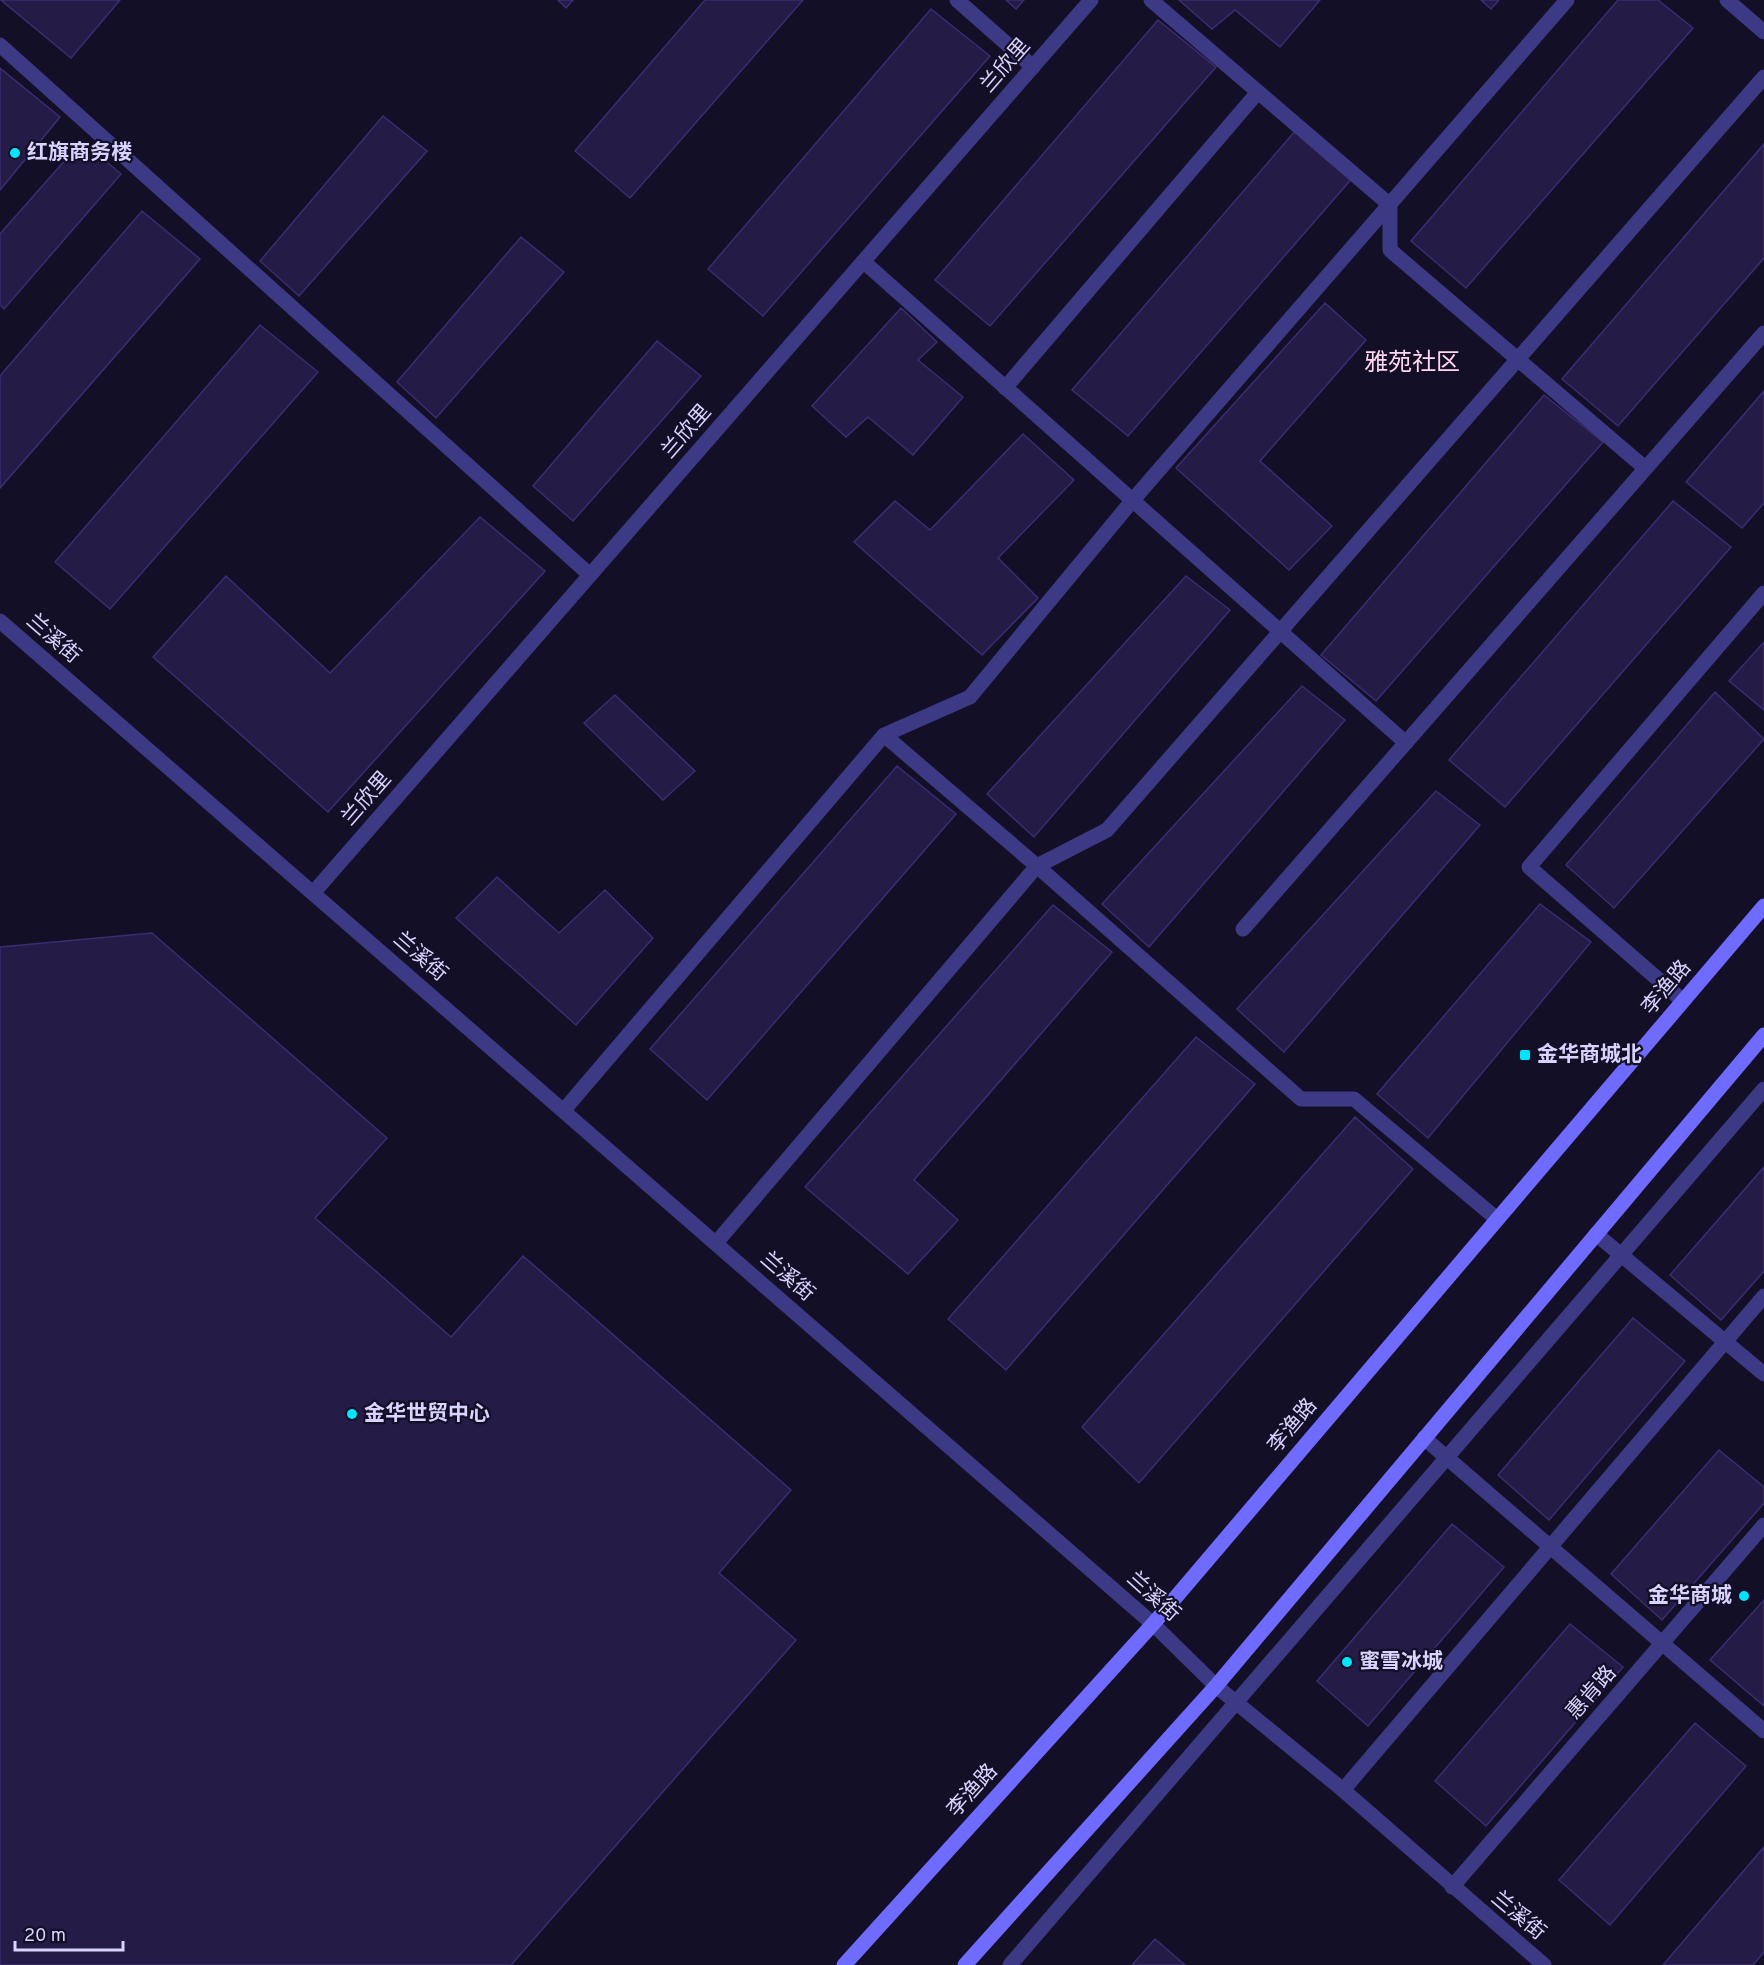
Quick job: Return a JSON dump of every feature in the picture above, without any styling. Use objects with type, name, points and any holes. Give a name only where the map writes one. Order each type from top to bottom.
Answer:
[{"type":"main road","name":"李渔路","points":[[844,1965],[1152,1624],[1764,906]]},
{"type":"main road","points":[[965,1965],[1215,1686],[1764,1035]]},
{"type":"street","points":[[957,0],[1033,67]]},
{"type":"street","name":"兰欣里","points":[[314,892],[1090,0]]},
{"type":"street","points":[[1151,0],[1390,205],[1390,250],[1645,468]]},
{"type":"street","points":[[564,1110],[884,735],[969,697],[1132,501],[1567,0]]},
{"type":"street","points":[[1727,0],[1764,32]]},
{"type":"street","points":[[0,45],[590,575]]},
{"type":"street","points":[[716,1244],[1037,866],[1107,830],[1764,77]]},
{"type":"street","points":[[1005,388],[1258,92]]},
{"type":"street","points":[[864,262],[1406,743]]},
{"type":"street","points":[[1243,929],[1764,333]]},
{"type":"street","points":[[1683,1001],[1529,867],[1764,593]]},
{"type":"street","name":"兰溪街","points":[[0,621],[314,892],[1152,1624],[1215,1686],[1343,1790],[1544,1965]]},
{"type":"street","points":[[884,735],[1037,866],[1300,1099],[1354,1099],[1497,1219]]},
{"type":"street","points":[[1010,1965],[1764,1089]]},
{"type":"street","points":[[1596,1234],[1764,1374]]},
{"type":"street","points":[[1343,1790],[1764,1296]]},
{"type":"street","points":[[1424,1438],[1764,1731]]},
{"type":"street","name":"惠肯路","points":[[1452,1887],[1764,1525]]},
{"type":"building","points":[[1,0],[120,0],[71,58]]},
{"type":"building","points":[[558,0],[573,0],[566,8]]},
{"type":"building","points":[[705,0],[803,0],[630,198],[575,151]]},
{"type":"building","points":[[1006,0],[1024,0],[1016,9]]},
{"type":"building","points":[[1179,0],[1320,0],[1280,47],[1235,10],[1212,29]]},
{"type":"building","points":[[1481,0],[1499,0],[1491,9]]},
{"type":"building","points":[[1618,0],[1658,0],[1693,28],[1466,288],[1411,241]]},
{"type":"building","points":[[931,9],[990,56],[763,316],[708,269]]},
{"type":"building","points":[[1158,20],[1216,67],[990,326],[935,280]]},
{"type":"building","name":"红旗商务楼","points":[[0,68],[60,117],[0,190]]},
{"type":"building","points":[[383,116],[427,151],[299,296],[260,261]]},
{"type":"building","points":[[1296,130],[1354,176],[1128,436],[1072,390]]},
{"type":"building","points":[[82,141],[121,174],[4,309],[0,305],[0,234]]},
{"type":"building","points":[[1764,144],[1764,258],[1618,426],[1562,379]]},
{"type":"building","points":[[142,211],[200,259],[0,488],[0,376]]},
{"type":"building","points":[[521,237],[564,272],[436,418],[397,382]]},
{"type":"building","points":[[1325,303],[1366,340],[1260,461],[1332,526],[1289,570],[1176,468]]},
{"type":"building","points":[[901,308],[937,342],[918,360],[963,397],[913,455],[868,417],[846,437],[812,406]]},
{"type":"building","points":[[260,325],[318,372],[110,609],[55,562]]},
{"type":"building","points":[[657,341],[701,376],[573,521],[533,486]]},
{"type":"building","points":[[1764,391],[1764,503],[1742,528],[1686,482]]},
{"type":"building","points":[[1544,395],[1603,442],[1376,701],[1321,655]]},
{"type":"building","points":[[1023,434],[1074,480],[998,558],[1038,598],[982,655],[854,542],[895,501],[930,530]]},
{"type":"building","points":[[1673,501],[1731,547],[1505,807],[1449,760]]},
{"type":"building","points":[[480,517],[545,571],[328,812],[153,657],[226,576],[330,673]]},
{"type":"building","points":[[1186,576],[1230,610],[1034,837],[987,794]]},
{"type":"building","points":[[1764,642],[1764,710],[1729,681]]},
{"type":"building","points":[[1302,686],[1345,720],[1149,947],[1102,904]]},
{"type":"building","points":[[1715,692],[1764,739],[1614,908],[1566,865]]},
{"type":"building","points":[[615,695],[695,771],[663,800],[584,723]]},
{"type":"building","points":[[897,766],[956,814],[707,1100],[650,1049]]},
{"type":"building","points":[[1436,791],[1480,825],[1284,1052],[1237,1009]]},
{"type":"building","points":[[497,877],[559,933],[605,890],[653,938],[576,1025],[456,918]]},
{"type":"building","points":[[1540,904],[1591,942],[1428,1138],[1377,1094]]},
{"type":"building","points":[[1053,905],[1112,952],[914,1180],[958,1220],[908,1274],[805,1187]]},
{"type":"building","name":"金华世贸中心","points":[[152,933],[387,1138],[315,1218],[451,1337],[523,1256],[791,1490],[719,1573],[796,1640],[511,1965],[0,1965],[0,947]]},
{"type":"building","points":[[1196,1037],[1255,1084],[1006,1370],[948,1319]]},
{"type":"building","points":[[1355,1117],[1413,1169],[1139,1483],[1082,1427]]},
{"type":"building","points":[[1764,1167],[1764,1271],[1721,1320],[1670,1275]]},
{"type":"building","points":[[1633,1318],[1685,1361],[1549,1520],[1498,1475]]},
{"type":"building","points":[[1719,1450],[1764,1487],[1764,1503],[1662,1620],[1611,1574]]},
{"type":"building","points":[[1452,1524],[1504,1567],[1368,1726],[1317,1681]]},
{"type":"building","points":[[1764,1600],[1764,1706],[1710,1660]]},
{"type":"building","points":[[1570,1624],[1623,1667],[1486,1826],[1435,1781]]},
{"type":"building","points":[[1695,1723],[1746,1766],[1610,1925],[1559,1880]]},
{"type":"building","points":[[1764,1847],[1764,1952],[1753,1965],[1663,1965]]},
{"type":"building","points":[[1155,1939],[1185,1965],[1132,1965]]},
{"type":"place","name":"红旗商务楼","points":[[15,153]]},
{"type":"place","name":"金华商城北","points":[[1525,1055]]},
{"type":"place","name":"金华世贸中心","points":[[352,1414]]},
{"type":"place","name":"金华商城","points":[[1744,1596]]},
{"type":"place","name":"蜜雪冰城","points":[[1347,1662]]},
{"type":"district","name":"雅苑社区","points":[[1412,364]]}]
